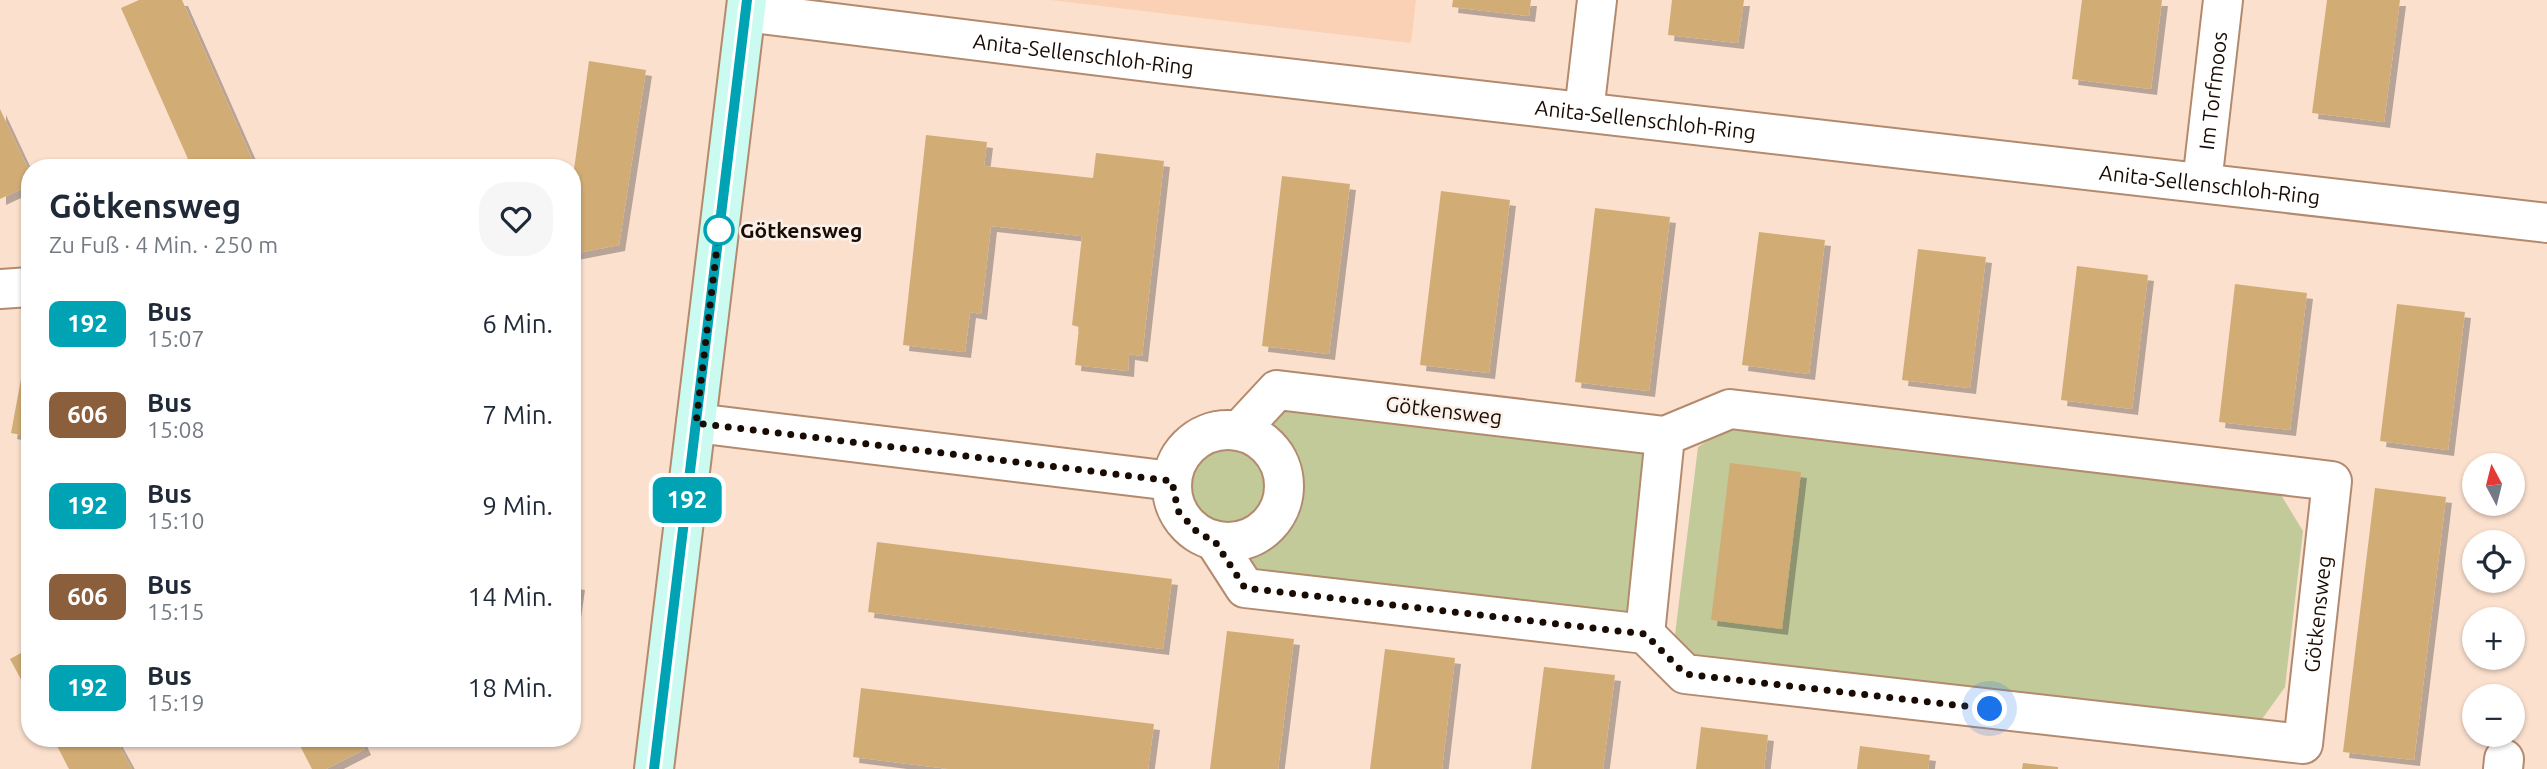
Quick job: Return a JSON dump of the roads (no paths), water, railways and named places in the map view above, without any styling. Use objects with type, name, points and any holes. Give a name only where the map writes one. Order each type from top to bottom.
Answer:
[{"type":"street","points":[[1584,112],[1597,0]]},
{"type":"street","name":"Im Torfmoos","points":[[2202,183],[2223,0]]},
{"type":"street","points":[[654,769],[746,6]]},
{"type":"street","name":"Anita-Sellenschloh-Ring","points":[[746,6],[1584,112],[2547,223]]},
{"type":"street","points":[[0,289],[21,288]]},
{"type":"street","name":"Götkensweg","points":[[1239,431],[1277,390],[1665,436],[1730,409],[2332,481],[2303,744],[1685,674],[1645,634]]},
{"type":"street","points":[[696,423],[1172,481]]},
{"type":"street","points":[[1220,430],[1239,431],[1256,437],[1270,448],[1280,463],[1284,480],[1283,498],[1276,514],[1264,528],[1249,537],[1231,541],[1214,540],[1199,534],[1187,523],[1175,503],[1172,481],[1177,462],[1188,447],[1203,436],[1220,430]]},
{"type":"street","points":[[1214,540],[1245,588],[1645,634],[1665,436]]},
{"type":"place","name":"Götkensweg","points":[[719,230]]}]
